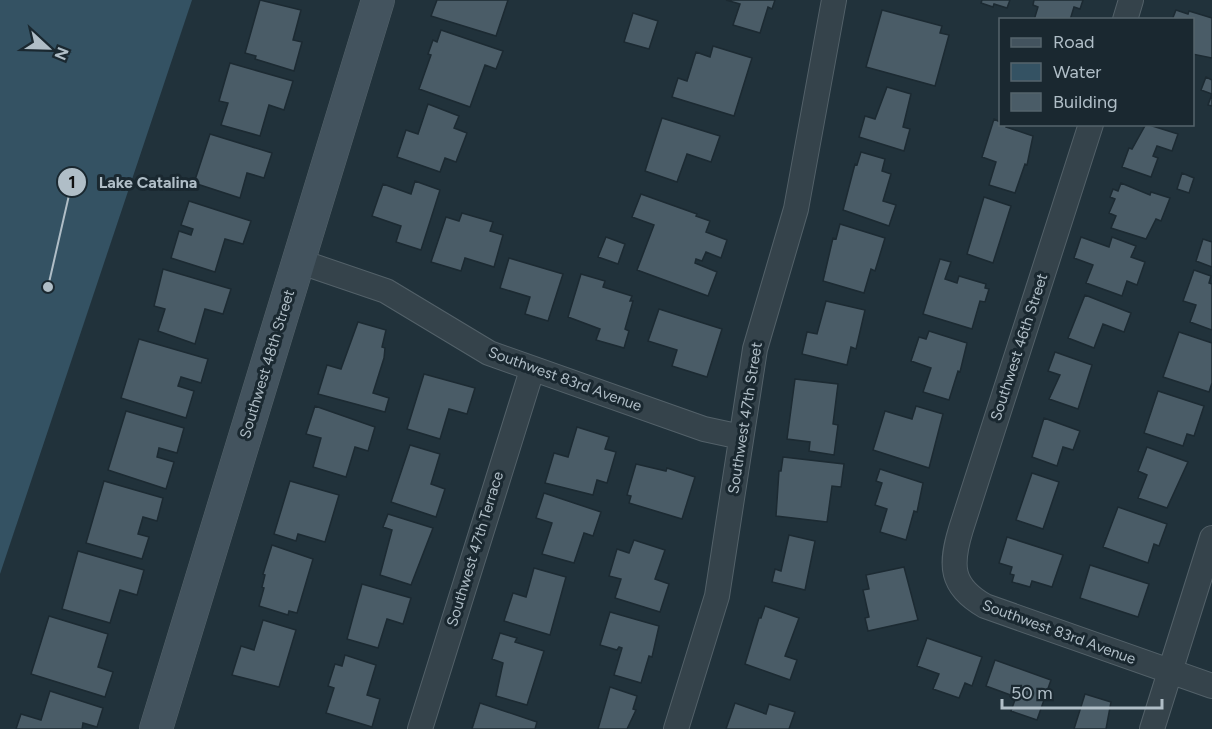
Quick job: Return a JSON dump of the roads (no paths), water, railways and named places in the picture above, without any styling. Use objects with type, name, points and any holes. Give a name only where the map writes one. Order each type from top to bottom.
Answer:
[{"type":"street","name":"Southwest 48th Street","points":[[156,729],[378,0]]},
{"type":"street","name":"Southwest 47th Street","points":[[676,729],[717,596],[755,349],[785,249],[805,170],[826,35],[834,0]]},
{"type":"street","points":[[1126,18],[1131,0]]},
{"type":"street","name":"Southwest 46th Street","points":[[955,571],[956,545],[1090,126]]},
{"type":"street","name":"Southwest 83rd Avenue","points":[[298,261],[386,291],[470,344],[532,369],[704,429],[741,437]]},
{"type":"street","name":"Southwest 47th Terrace","points":[[420,729],[532,369]]},
{"type":"street","points":[[1152,729],[1212,538]]},
{"type":"street","name":"Southwest 83rd Avenue","points":[[955,571],[958,585],[968,597],[985,606],[1212,686]]},
{"type":"water","points":[[0,0],[192,0],[0,574]]},
{"type":"place","name":"Lake Catalina","points":[[48,287]]}]
